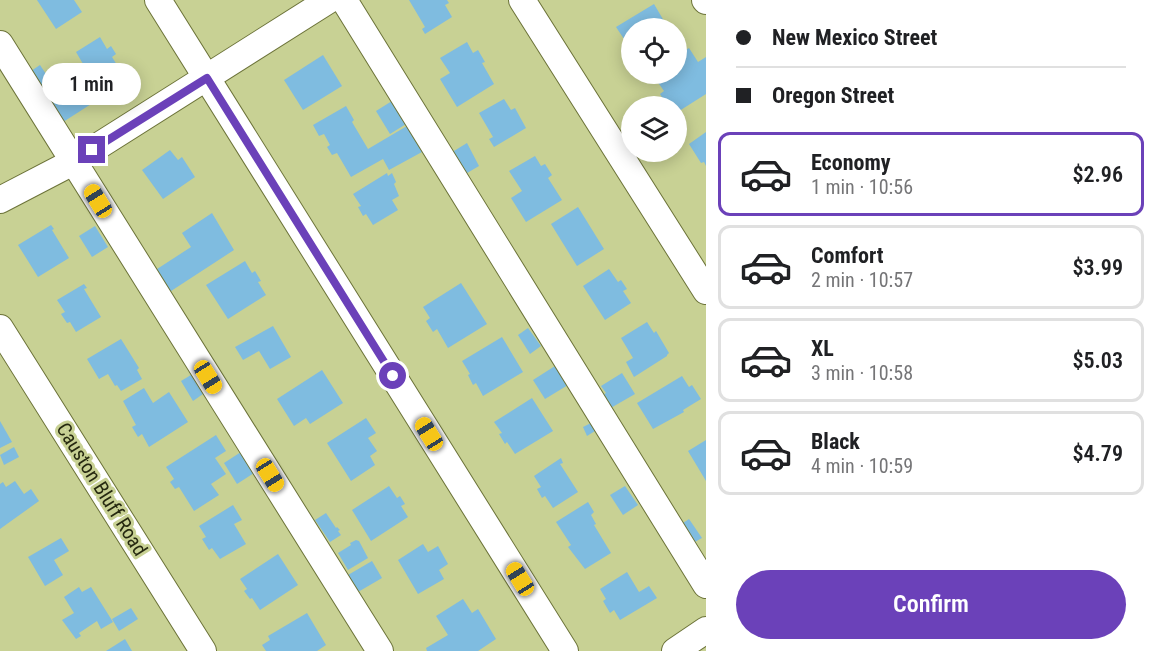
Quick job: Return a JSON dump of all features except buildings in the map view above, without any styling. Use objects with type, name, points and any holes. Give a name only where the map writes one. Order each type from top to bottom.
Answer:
[{"type":"street","points":[[158,0],[565,651]]},
{"type":"street","points":[[0,200],[73,162],[329,0]]},
{"type":"street","points":[[344,0],[706,585]]},
{"type":"street","points":[[522,0],[706,291]]},
{"type":"street","points":[[0,44],[380,651]]},
{"type":"street","name":"Causton Bluff Road","points":[[0,328],[203,651]]},
{"type":"street","points":[[675,651],[706,630]]},
{"type":"route","points":[[92,150],[207,78],[393,376]]}]
